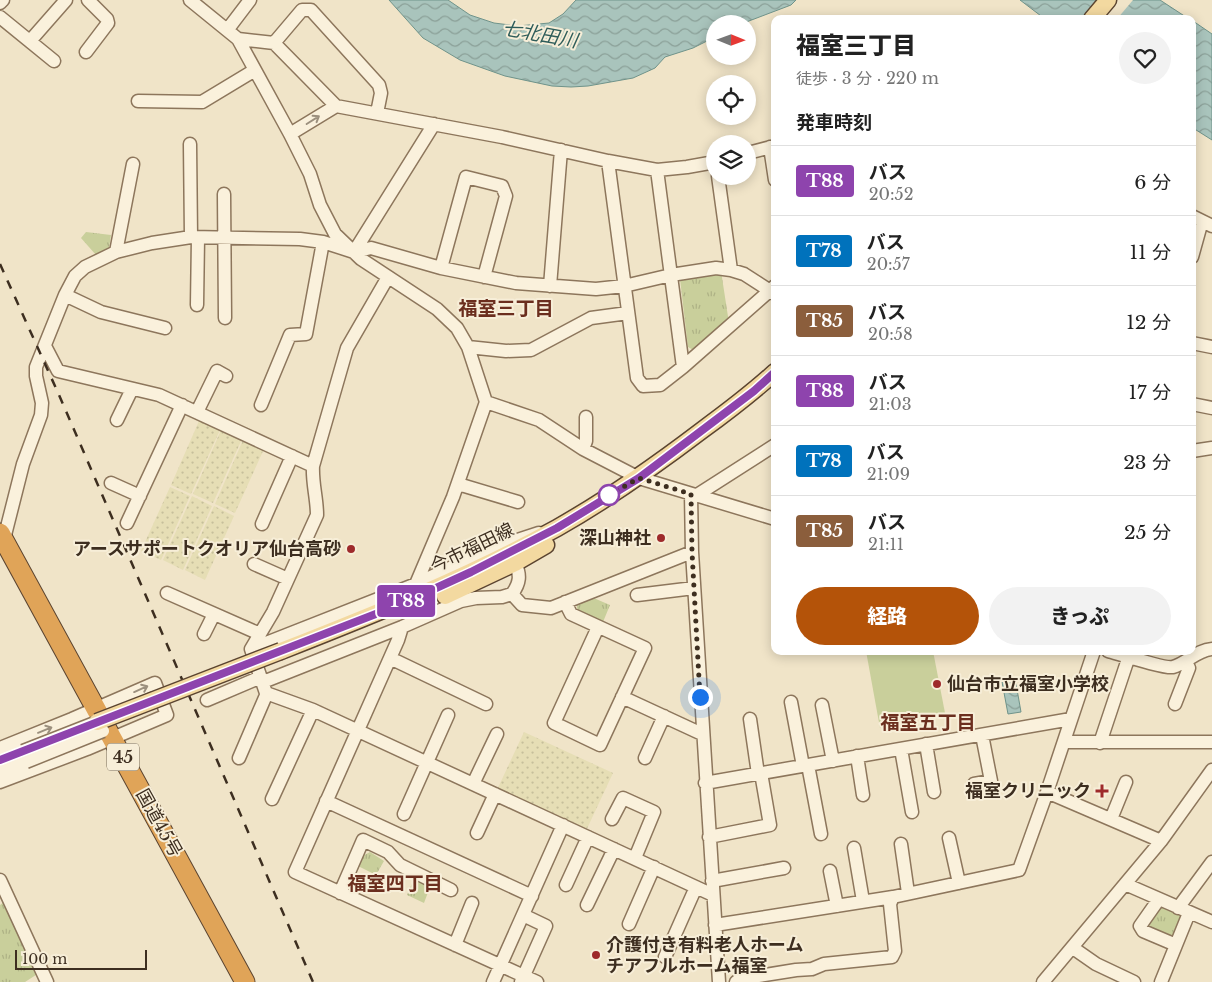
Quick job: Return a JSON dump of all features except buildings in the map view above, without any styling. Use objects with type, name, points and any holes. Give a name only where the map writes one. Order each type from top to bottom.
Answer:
[{"type":"highway","name":"国道45号","points":[[1,542],[100,726],[231,982]]},
{"type":"highway","name":"国道45号","points":[[100,726],[245,982]]},
{"type":"main road","points":[[1095,15],[1108,0]]},
{"type":"main road","points":[[1109,15],[1122,0]]},
{"type":"main road","name":"今市福田線","points":[[100,726],[282,655],[399,605],[471,572],[557,528],[645,480],[771,376]]},
{"type":"main road","name":"今市福田線","points":[[282,655],[409,611],[515,563],[732,422],[771,389]]},
{"type":"street","points":[[0,3],[3,0]]},
{"type":"street","points":[[30,41],[66,0]]},
{"type":"street","points":[[86,52],[108,23],[107,19],[88,0]]},
{"type":"street","points":[[228,29],[250,0]]},
{"type":"street","points":[[195,2],[238,39],[310,174],[320,205],[335,234],[361,259],[437,309],[456,328],[468,347],[486,402],[458,484],[416,584]]},
{"type":"street","points":[[274,43],[302,10],[311,10],[380,85],[381,93],[377,113]]},
{"type":"street","points":[[0,17],[54,61]]},
{"type":"street","points":[[238,39],[274,43],[336,106],[434,124],[657,170],[706,164]]},
{"type":"street","points":[[138,101],[202,102],[255,70]]},
{"type":"street","points":[[290,134],[336,106]]},
{"type":"street","points":[[354,252],[434,124]]},
{"type":"street","points":[[190,144],[198,305]]},
{"type":"street","points":[[756,151],[771,147]]},
{"type":"street","points":[[550,286],[561,150]]},
{"type":"street","points":[[608,161],[637,378],[643,386],[660,385],[771,293]]},
{"type":"street","points":[[116,252],[133,164]]},
{"type":"street","points":[[657,170],[683,367]]},
{"type":"street","points":[[441,268],[466,177],[502,186],[506,196],[484,277]]},
{"type":"street","points":[[719,185],[732,270]]},
{"type":"street","points":[[224,194],[225,318]]},
{"type":"street","points":[[1196,243],[1202,221]]},
{"type":"street","points":[[1,542],[23,464],[41,415],[42,403],[36,367],[65,294],[76,276],[85,267],[116,252],[152,243],[195,238],[300,239],[323,242],[354,252],[371,248],[441,268],[516,283],[596,290],[716,268],[744,274],[771,290]]},
{"type":"street","points":[[261,405],[290,336],[306,334],[323,242]]},
{"type":"street","points":[[240,758],[264,684],[252,649],[273,612],[317,515],[317,502],[312,482],[313,466],[344,354],[388,277]]},
{"type":"street","points":[[65,294],[100,312],[165,328]]},
{"type":"street","points":[[468,347],[506,351],[531,350],[590,318],[628,313]]},
{"type":"street","points":[[1196,344],[1212,347]]},
{"type":"street","points":[[45,346],[58,371],[158,395],[313,466]]},
{"type":"street","points":[[197,412],[217,371],[226,376]]},
{"type":"street","points":[[117,420],[132,389]]},
{"type":"street","points":[[486,402],[539,420],[583,449],[645,480],[771,518]]},
{"type":"street","points":[[127,523],[182,405]]},
{"type":"street","points":[[1196,405],[1212,408]]},
{"type":"street","points":[[583,449],[586,441],[586,417]]},
{"type":"street","points":[[694,494],[771,447]]},
{"type":"street","points":[[1196,450],[1212,448]]},
{"type":"street","points":[[262,524],[292,456]]},
{"type":"street","points":[[111,483],[140,496]]},
{"type":"street","points":[[458,484],[518,502]]},
{"type":"street","points":[[694,494],[692,552],[705,783],[719,982]]},
{"type":"street","points":[[252,649],[416,584],[518,538],[557,528]]},
{"type":"street","points":[[512,594],[522,605],[551,608],[692,552]]},
{"type":"street","points":[[208,700],[264,684],[460,601],[502,597],[512,594],[520,580],[515,563]]},
{"type":"street","points":[[254,564],[288,579]]},
{"type":"street","points":[[637,595],[694,588]]},
{"type":"street","points":[[167,593],[260,634]]},
{"type":"street","points":[[566,602],[571,614],[645,648],[600,745],[554,723],[598,627]]},
{"type":"street","points":[[204,634],[214,614]]},
{"type":"street","points":[[402,627],[398,640],[295,872],[500,966],[522,979],[537,982]]},
{"type":"street","points":[[1196,654],[1200,651],[1212,649]]},
{"type":"street","points":[[715,925],[893,897],[1019,870],[1093,655]]},
{"type":"street","points":[[1125,655],[1170,668],[1186,662],[1195,655]]},
{"type":"street","points":[[1100,743],[1129,656]]},
{"type":"street","points":[[390,658],[486,704]]},
{"type":"street","points":[[1175,704],[1189,668],[1186,662]]},
{"type":"street","points":[[0,748],[100,726],[167,716],[154,683],[100,726],[0,782]]},
{"type":"street","points":[[264,684],[313,710],[696,886],[713,888],[784,868]]},
{"type":"street","points":[[622,697],[702,734]]},
{"type":"street","points":[[791,702],[821,834]]},
{"type":"street","points":[[822,705],[833,760]]},
{"type":"street","points":[[272,799],[313,710]]},
{"type":"street","points":[[404,814],[448,715]]},
{"type":"street","points":[[645,758],[664,716]]},
{"type":"street","points":[[709,837],[770,825],[750,719]]},
{"type":"street","points":[[705,783],[1071,719]]},
{"type":"street","points":[[0,772],[25,756],[100,726]]},
{"type":"street","points":[[473,784],[497,734]]},
{"type":"street","points":[[974,784],[991,781],[982,734]]},
{"type":"street","points":[[1064,742],[1212,742]]},
{"type":"street","points":[[926,744],[934,792]]},
{"type":"street","points":[[901,749],[912,812]]},
{"type":"street","points":[[0,760],[25,756]]},
{"type":"street","points":[[857,756],[864,795]]},
{"type":"street","points":[[1043,982],[1161,841],[1212,770]]},
{"type":"street","points":[[1111,819],[1126,782]]},
{"type":"street","points":[[1047,792],[1161,841]]},
{"type":"street","points":[[477,833],[495,794]]},
{"type":"street","points":[[612,819],[623,798],[654,812],[635,858]]},
{"type":"street","points":[[326,801],[532,896]]},
{"type":"street","points":[[493,982],[563,825]]},
{"type":"street","points":[[566,885],[588,837]]},
{"type":"street","points":[[949,838],[959,883]]},
{"type":"street","points":[[340,893],[363,840],[388,852],[400,865],[451,890]]},
{"type":"street","points":[[901,844],[908,894]]},
{"type":"street","points":[[854,848],[863,902]]},
{"type":"street","points":[[587,905],[614,849]]},
{"type":"street","points":[[1161,982],[1176,945],[1184,911],[1212,862]]},
{"type":"street","points":[[629,924],[654,867]]},
{"type":"street","points":[[830,870],[837,906]]},
{"type":"street","points":[[0,880],[3,895],[47,982]]},
{"type":"street","points":[[1125,884],[1212,922]]},
{"type":"street","points":[[665,956],[696,886]]},
{"type":"street","points":[[736,982],[740,979],[812,969],[824,964],[892,957],[895,951],[890,904],[893,897]]},
{"type":"street","points":[[1159,899],[1140,926],[1143,931],[1176,945]]},
{"type":"street","points":[[455,945],[472,903]]},
{"type":"street","points":[[522,979],[546,926],[523,915]]},
{"type":"street","points":[[1073,948],[1096,964],[1134,982]]},
{"type":"shaded area","points":[[199,421],[220,430],[191,494],[171,485]]},
{"type":"shaded area","points":[[221,430],[242,439],[213,503],[193,494]]},
{"type":"shaded area","points":[[243,440],[264,449],[235,513],[215,504]]},
{"type":"shaded area","points":[[170,487],[190,496],[161,560],[141,551]]},
{"type":"shaded area","points":[[192,496],[212,506],[183,570],[163,560]]},
{"type":"shaded area","points":[[214,506],[234,516],[205,580],[185,570]]},
{"type":"shaded area","points":[[524,732],[613,773],[585,833],[496,792]]},
{"type":"green space","points":[[86,232],[111,235],[109,248],[96,255],[81,238]]},
{"type":"green space","points":[[721,271],[729,323],[695,351],[688,347],[680,279]]},
{"type":"green space","points":[[589,596],[610,605],[603,622],[577,611],[577,603]]},
{"type":"green space","points":[[867,655],[934,655],[945,713],[880,728]]},
{"type":"green space","points":[[370,852],[384,861],[376,875],[358,866],[361,857]]},
{"type":"green space","points":[[414,879],[430,887],[424,903],[407,895]]},
{"type":"green space","points":[[4,902],[39,973],[25,982],[0,982],[0,905]]},
{"type":"green space","points":[[1159,903],[1182,914],[1175,942],[1142,926]]},
{"type":"water","name":"七北田川","points":[[389,0],[448,0],[470,15],[494,23],[518,26],[549,23],[563,14],[576,0],[796,0],[791,5],[756,18],[756,15],[706,15],[706,42],[665,57],[655,68],[633,78],[588,86],[552,86],[505,76],[460,60],[423,38]]},
{"type":"water","points":[[1020,0],[1160,0],[1183,15],[1040,15]]},
{"type":"water","points":[[1196,23],[1212,34],[1212,140],[1196,130]]},
{"type":"water","points":[[1015,678],[1021,712],[1008,714],[1002,682]]},
{"type":"pier","points":[[1097,0],[1133,0],[1120,15],[1084,15]]},
{"type":"railway","points":[[0,264],[59,395],[313,982]]},
{"type":"bus line","name":"T88","points":[[0,760],[399,605],[471,572],[557,528],[639,478],[754,391],[771,376]]},
{"type":"place","name":"深山神社","points":[[661,538]]},
{"type":"place","name":"アースサポートクオリア仙台高砂","points":[[351,549]]},
{"type":"place","name":"仙台市立福室小学校","points":[[937,684]]},
{"type":"place","name":"福室クリニック","points":[[1102,791]]},
{"type":"place","name":"介護付き有料老人ホーム チアフルホーム福室","points":[[596,955]]},
{"type":"district","name":"福室三丁目","points":[[506,308]]},
{"type":"district","name":"福室五丁目","points":[[928,722]]},
{"type":"district","name":"福室四丁目","points":[[395,883]]},
{"type":"route","points":[[609,495],[639,478],[691,494],[692,552],[700,697]]}]
